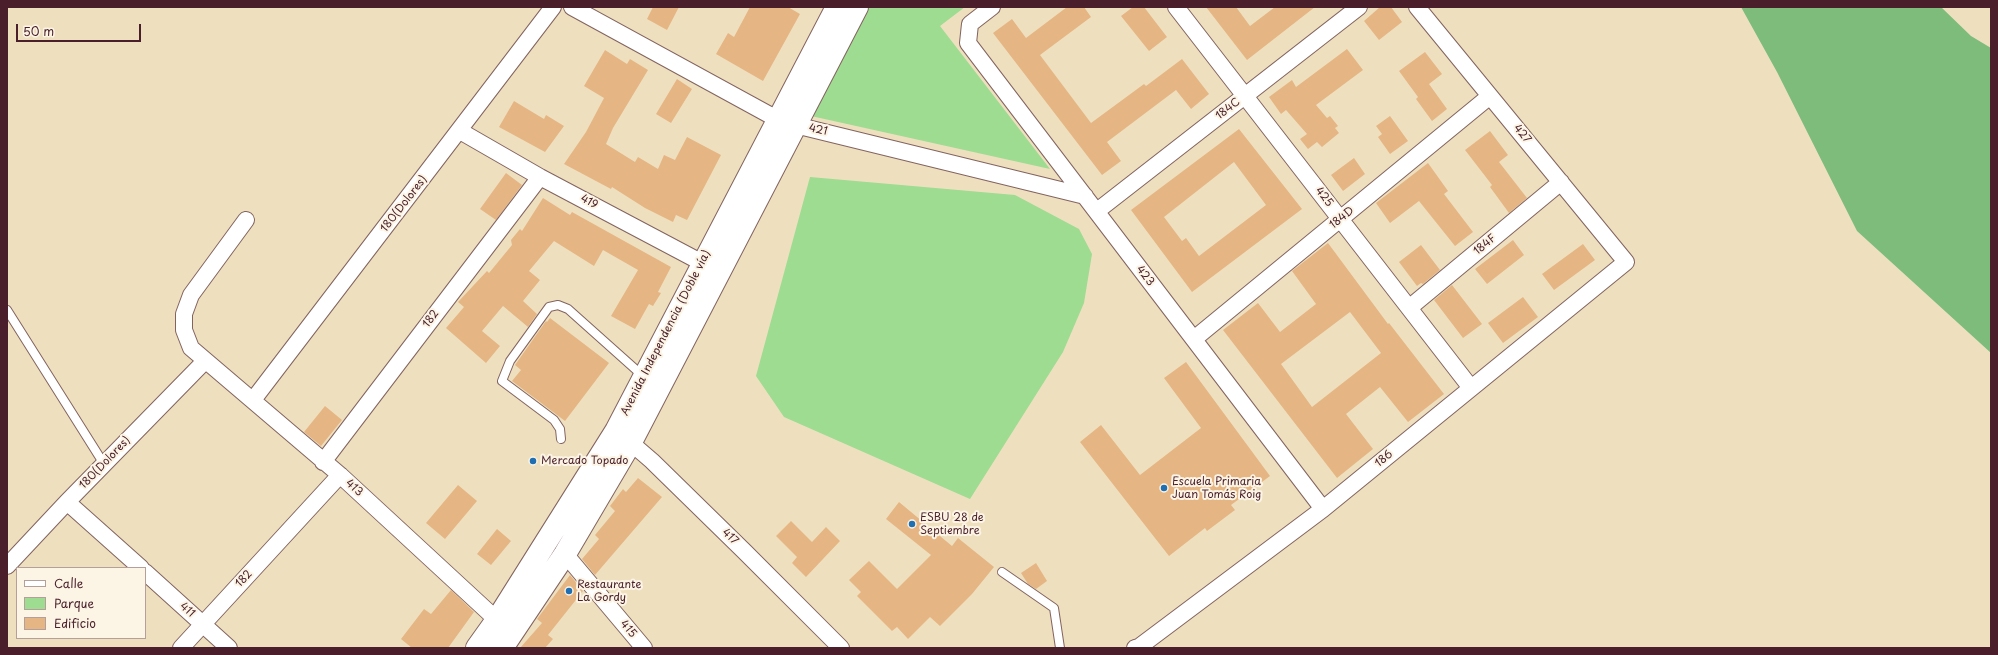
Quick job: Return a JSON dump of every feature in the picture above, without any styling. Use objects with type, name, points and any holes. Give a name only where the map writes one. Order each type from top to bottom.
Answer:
[{"type":"main road","name":"Avenida Independencia (Doble vía)","points":[[502,648],[565,554],[624,436],[786,122],[837,7]]},
{"type":"main road","name":"Avenida Independencia (Doble vía)","points":[[786,122],[857,7]]},
{"type":"main road","name":"Avenida Independencia (Doble vía)","points":[[477,648],[624,436],[644,376],[711,267]]},
{"type":"street","name":"180(Dolores)","points":[[253,400],[460,131],[553,7]]},
{"type":"street","name":"421","points":[[572,7],[786,122],[1085,196]]},
{"type":"street","name":"423","points":[[992,7],[970,24],[968,43],[1323,508]]},
{"type":"street","name":"425","points":[[1176,7],[1472,388]]},
{"type":"street","name":"184C","points":[[1096,211],[1359,7]]},
{"type":"street","name":"427","points":[[1417,7],[1626,262]]},
{"type":"street","name":"184D","points":[[1194,339],[1490,96]]},
{"type":"street","name":"419","points":[[460,131],[540,177],[711,267]]},
{"type":"street","name":"182","points":[[323,462],[540,177]]},
{"type":"street","name":"184F","points":[[1409,308],[1561,182]]},
{"type":"street","name":"413","points":[[246,220],[191,295],[184,314],[184,330],[191,348],[340,475],[497,620]]},
{"type":"street","name":"186","points":[[1135,648],[1139,647],[1323,508],[1626,262]]},
{"type":"street","name":"180(Dolores)","points":[[7,566],[67,502],[205,361]]},
{"type":"street","name":"417","points":[[624,436],[739,546],[841,648]]},
{"type":"street","name":"182","points":[[181,648],[340,475]]},
{"type":"street","points":[[67,502],[139,567]]},
{"type":"street","name":"415","points":[[565,554],[644,648]]},
{"type":"street","name":"411","points":[[146,573],[230,648]]},
{"type":"lane","points":[[561,439],[560,429],[554,420],[502,381],[510,362],[548,307],[558,305],[568,309],[644,376]]},
{"type":"lane","points":[[7,310],[104,464]]},
{"type":"lane","points":[[1002,572],[1054,608],[1060,648]]},
{"type":"green space","points":[[869,7],[965,7],[940,26],[1050,169],[811,116]]},
{"type":"green space","points":[[1741,7],[1941,7],[1971,36],[1991,48],[1991,353],[1857,231],[1777,72]]},
{"type":"green space","points":[[810,177],[1015,195],[1079,229],[1092,254],[1084,303],[1063,352],[970,499],[784,417],[756,376]]},
{"type":"building","points":[[653,7],[679,7],[667,30],[647,19]]},
{"type":"building","points":[[750,7],[788,7],[800,14],[763,81],[716,54],[728,33],[734,37]]},
{"type":"building","points":[[1067,7],[1084,7],[1091,17],[1040,55],[1091,123],[1144,84],[1146,86],[1182,59],[1209,94],[1191,109],[1176,90],[1107,142],[1121,161],[1102,175],[993,33],[1012,19],[1026,38]]},
{"type":"building","points":[[1133,7],[1144,7],[1167,37],[1149,51],[1121,16]]},
{"type":"building","points":[[1206,7],[1236,7],[1250,26],[1275,7],[1315,7],[1247,60]]},
{"type":"building","points":[[1380,7],[1391,7],[1402,22],[1379,40],[1364,21]]},
{"type":"building","points":[[1347,49],[1363,70],[1316,105],[1327,118],[1330,116],[1338,126],[1335,128],[1339,133],[1322,147],[1317,142],[1308,149],[1300,139],[1307,134],[1286,110],[1281,114],[1269,97],[1292,80],[1296,87]]},
{"type":"building","points":[[605,50],[627,64],[630,59],[648,70],[613,128],[606,144],[635,162],[638,157],[658,169],[664,155],[675,160],[687,137],[721,155],[687,220],[676,215],[673,222],[645,208],[612,187],[611,189],[564,164],[586,132],[604,98],[584,86]]},
{"type":"building","points":[[1425,52],[1442,74],[1429,84],[1447,109],[1432,121],[1416,99],[1418,97],[1399,71]]},
{"type":"building","points":[[677,79],[692,89],[671,123],[656,114]]},
{"type":"building","points":[[514,101],[544,119],[546,115],[564,126],[545,152],[499,127]]},
{"type":"building","points":[[1390,116],[1408,141],[1390,154],[1378,137],[1382,134],[1376,126]]},
{"type":"building","points":[[1239,129],[1302,209],[1192,292],[1131,210]],"holes":[[[1234,162],[1266,205],[1199,256],[1186,238],[1182,241],[1164,217]]]},
{"type":"building","points":[[1490,131],[1508,155],[1499,162],[1527,198],[1509,213],[1490,187],[1492,185],[1465,150]]},
{"type":"building","points":[[1354,158],[1365,174],[1343,191],[1331,175]]},
{"type":"building","points":[[1428,163],[1448,191],[1444,194],[1473,232],[1455,246],[1419,201],[1390,223],[1376,203]]},
{"type":"building","points":[[506,173],[522,185],[496,220],[480,209]]},
{"type":"building","points":[[543,198],[570,215],[572,212],[671,267],[658,292],[661,293],[653,306],[649,304],[635,329],[611,316],[638,270],[603,250],[594,266],[554,241],[529,271],[540,280],[523,301],[537,314],[528,327],[503,306],[482,331],[500,346],[486,363],[446,328],[464,307],[458,302],[487,271],[489,273],[512,245],[511,240],[520,229],[522,231]]},
{"type":"building","points":[[1513,240],[1524,255],[1487,284],[1475,269]]},
{"type":"building","points":[[1328,243],[1388,324],[1389,323],[1444,394],[1408,422],[1380,387],[1346,414],[1373,449],[1337,478],[1223,330],[1258,303],[1280,332],[1316,304],[1292,271]],"holes":[[[1350,312],[1381,353],[1312,407],[1281,364]]]},
{"type":"building","points":[[1583,244],[1595,260],[1554,290],[1542,274]]},
{"type":"building","points":[[1421,245],[1440,270],[1423,284],[1421,283],[1417,286],[1399,262]]},
{"type":"building","points":[[1452,285],[1482,324],[1463,338],[1434,300]]},
{"type":"building","points":[[1523,297],[1538,317],[1503,343],[1488,323]]},
{"type":"building","points":[[550,318],[609,363],[565,421],[512,381],[521,370],[515,365],[546,321],[547,322]]},
{"type":"building","points":[[1186,362],[1270,476],[1231,505],[1235,510],[1207,531],[1205,528],[1169,556],[1080,442],[1101,425],[1140,475],[1201,428],[1164,378]]},
{"type":"building","points":[[325,406],[342,420],[321,446],[304,432]]},
{"type":"building","points":[[638,478],[662,497],[595,575],[582,559],[599,539],[595,535],[615,511],[610,506],[623,489],[626,492]]},
{"type":"building","points":[[458,485],[477,501],[445,539],[426,523]]},
{"type":"building","points":[[899,502],[952,546],[958,538],[994,567],[972,594],[940,626],[930,617],[908,639],[897,627],[892,631],[857,596],[861,592],[849,580],[869,561],[897,589],[931,555],[886,519]]},
{"type":"building","points":[[791,521],[812,542],[826,527],[840,541],[806,577],[792,563],[797,557],[776,536]]},
{"type":"building","points":[[497,529],[511,541],[491,565],[477,554]]},
{"type":"building","points":[[1036,563],[1047,581],[1036,589],[1028,584],[1021,573]]},
{"type":"building","points":[[570,575],[583,591],[548,635],[553,639],[545,648],[520,648],[542,623],[537,619]]},
{"type":"building","points":[[451,590],[474,612],[448,648],[412,648],[401,639],[424,609],[431,614]]},
{"type":"place","name":"Mercado Topado","points":[[533,461]]},
{"type":"place","name":"Escuela Primaria Juan Tomás Roig","points":[[1164,488]]},
{"type":"place","name":"ESBU 28 de Septiembre","points":[[912,524]]},
{"type":"place","name":"Restaurante La Gordy","points":[[569,591]]}]
